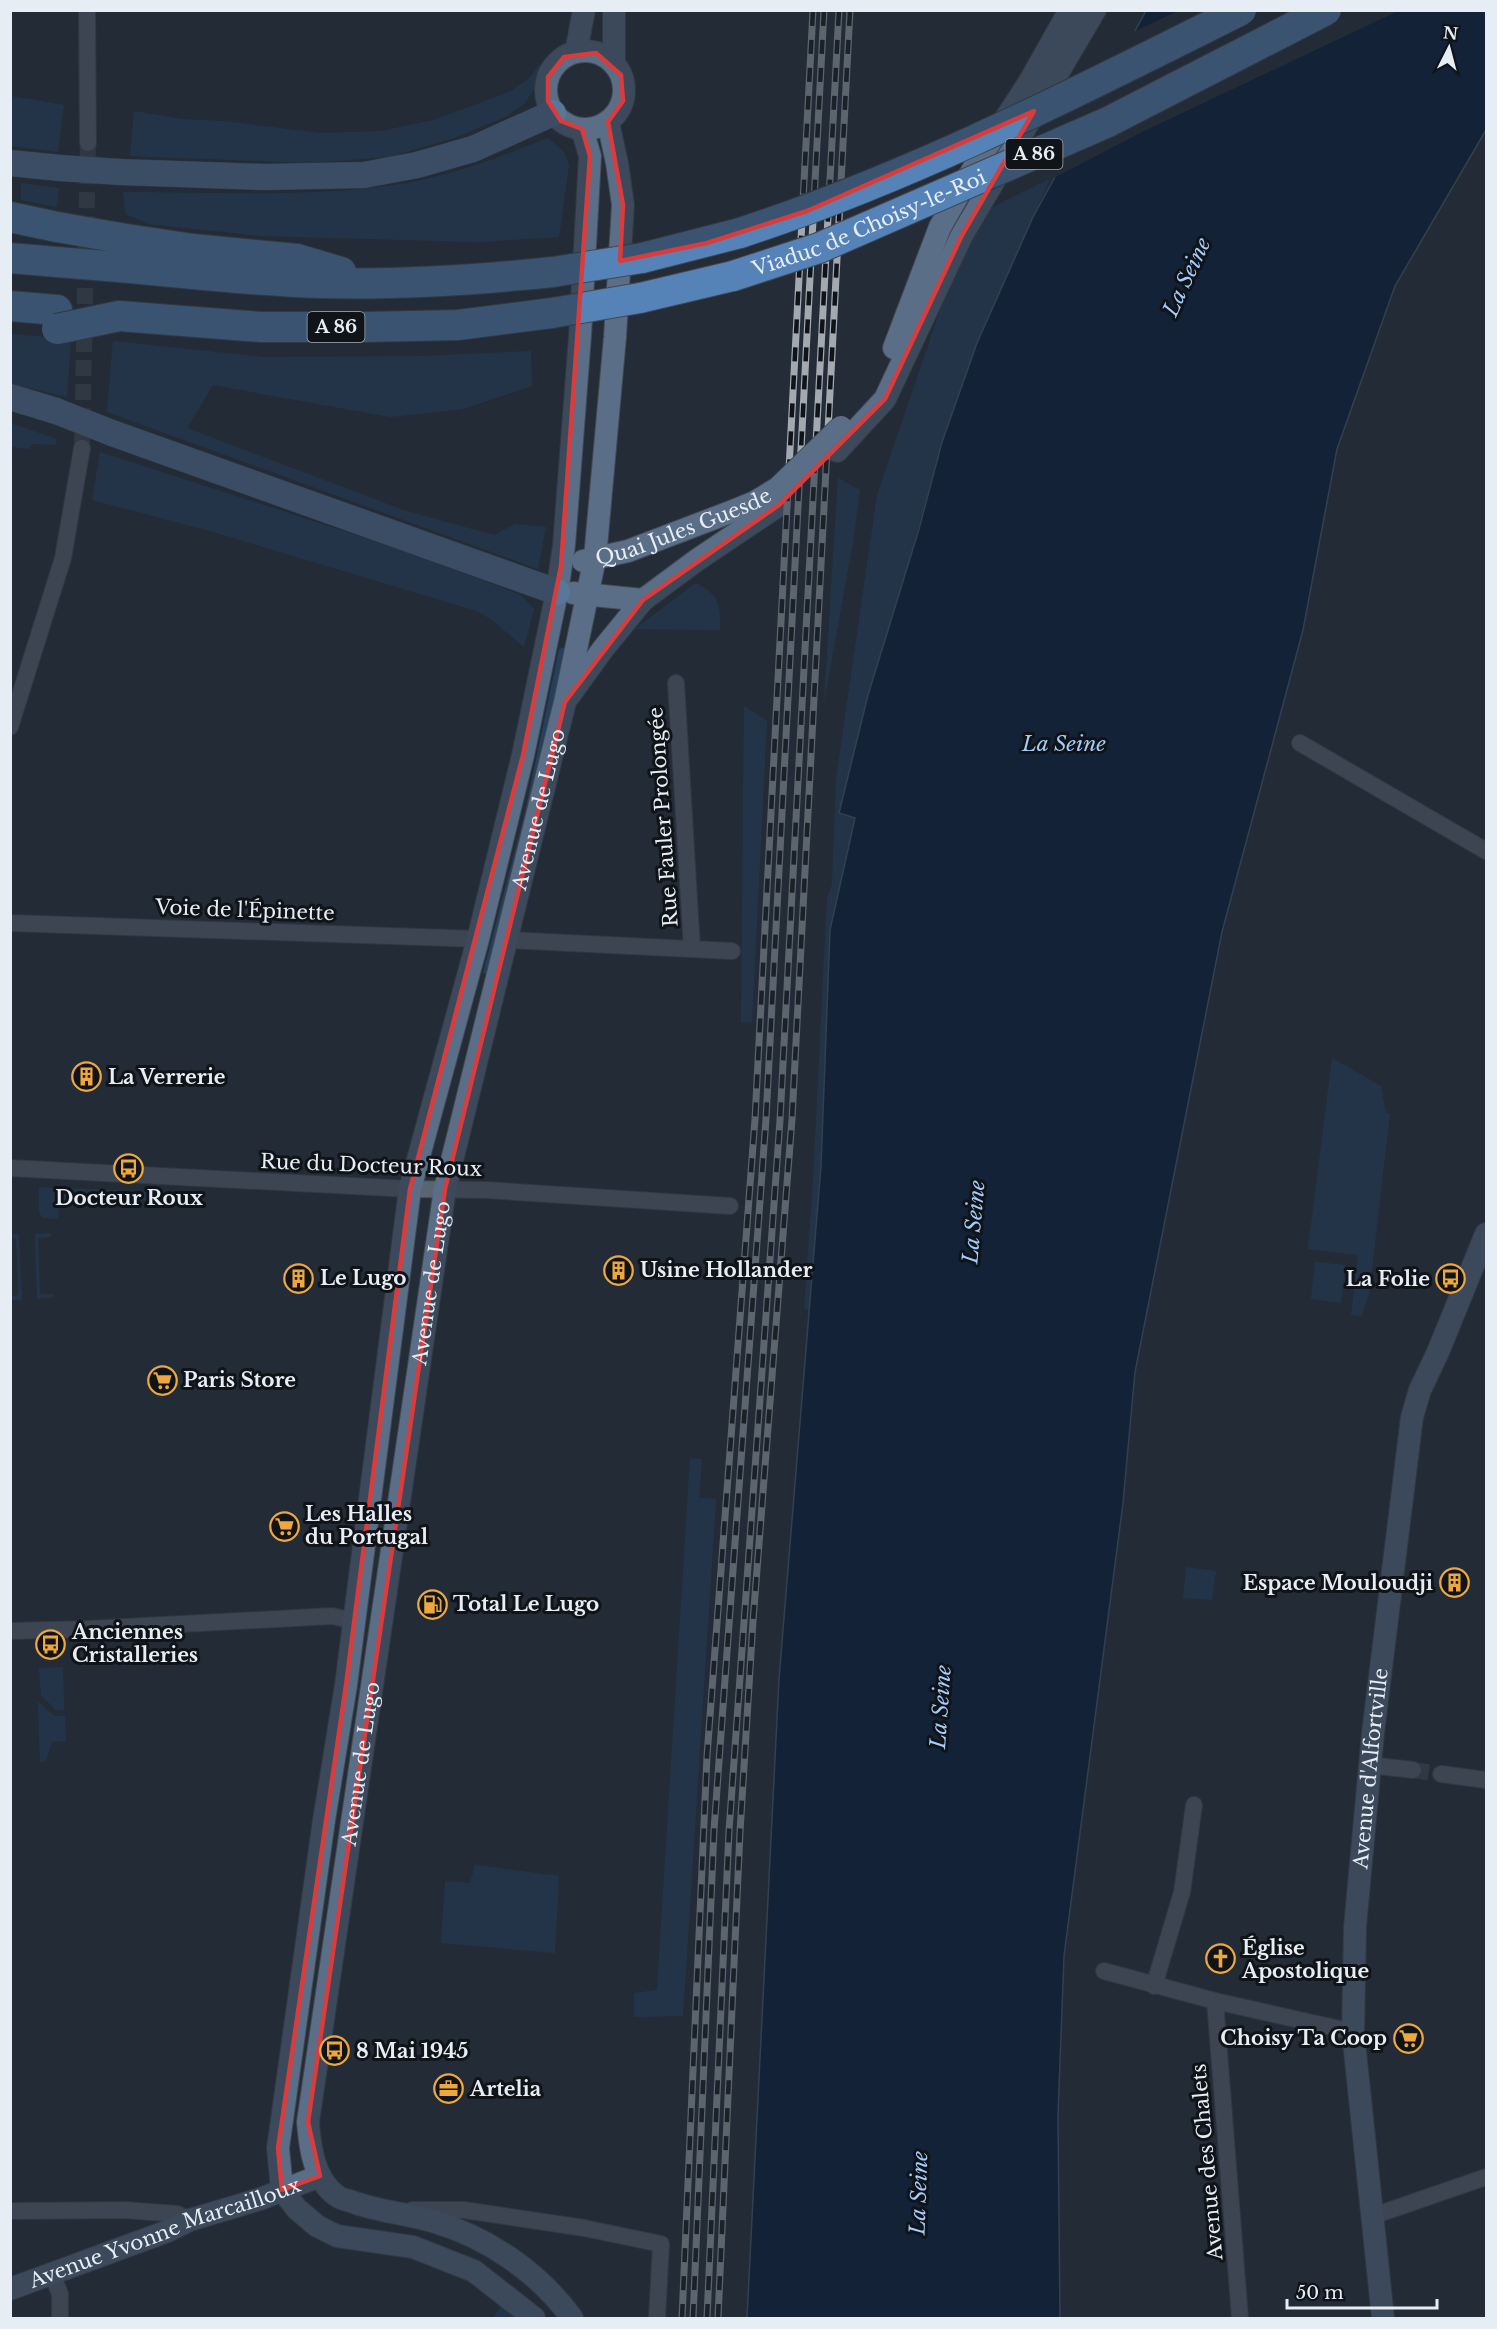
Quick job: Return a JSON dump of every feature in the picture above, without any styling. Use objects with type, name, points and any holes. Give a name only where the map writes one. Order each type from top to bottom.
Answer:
[{"type":"highway","name":"Viaduc de Choisy-le-Roi","points":[[119,253],[192,249],[297,259],[381,284],[468,281],[553,272],[642,258],[740,233],[807,211],[889,178],[1075,93],[1241,10]]},
{"type":"highway","name":"Viaduc de Choisy-le-Roi","points":[[57,320],[119,316],[261,327],[458,325],[552,313],[640,298],[733,276],[819,248],[1108,122],[1326,10]]},
{"type":"highway","points":[[10,218],[57,227],[119,253]]},
{"type":"highway","points":[[10,258],[57,262],[119,253]]},
{"type":"highway","name":"A 86","points":[[10,306],[57,320]]},
{"type":"highway","points":[[10,327],[57,320]]},
{"type":"main road","points":[[576,52],[584,10]]},
{"type":"main road","points":[[614,10],[614,64]]},
{"type":"main road","name":"Quai Jules Guesde","points":[[561,566],[628,551],[755,502],[778,496],[841,427],[862,408],[873,393],[893,348],[940,227],[976,164],[1030,81],[1070,10]]},
{"type":"main road","name":"Quai Jules Guesde","points":[[565,702],[603,649],[643,600],[837,451],[885,399],[962,235],[1095,10]]},
{"type":"main road","points":[[576,52],[596,53],[614,64],[621,75],[623,94],[617,112],[608,122],[582,129],[570,127],[553,113],[546,89],[548,77],[560,62],[576,52]]},
{"type":"main road","points":[[10,163],[120,172],[265,177],[364,175],[417,165],[473,149],[553,113]]},
{"type":"main road","name":"Avenue de Lugo","points":[[572,2319],[559,2300],[521,2265],[486,2244],[435,2222],[371,2210],[338,2196],[320,2176],[310,2149],[308,2122],[445,1189],[565,702],[595,558],[615,337],[623,205],[608,122]]},
{"type":"main road","name":"Avenue de Lugo","points":[[282,2190],[278,2148],[354,1621],[411,1189],[478,939],[523,755],[558,592],[580,336],[590,156],[582,129]]},
{"type":"main road","points":[[10,397],[56,411],[558,592]]},
{"type":"main road","name":"Quai Jules Guesde","points":[[558,592],[643,600]]},
{"type":"main road","name":"Avenue d'Alfortville","points":[[1383,2319],[1353,2032],[1355,1927],[1369,1766],[1412,1417],[1420,1390],[1486,1234]]},
{"type":"main road","name":"Avenue Yvonne Marcailloux","points":[[10,2289],[168,2231],[190,2220],[320,2176]]},
{"type":"main road","points":[[282,2190],[297,2209],[317,2226],[337,2236],[413,2247],[474,2271],[534,2319]]},
{"type":"street","points":[[87,10],[88,143]]},
{"type":"street","points":[[10,728],[63,558],[82,448]]},
{"type":"street","name":"Rue Fauler Prolongée","points":[[676,683],[692,949]]},
{"type":"street","points":[[1300,743],[1486,851]]},
{"type":"street","name":"Voie de l'Épinette","points":[[10,922],[478,939]]},
{"type":"street","points":[[507,940],[732,951]]},
{"type":"street","name":"Rue du Docteur Roux","points":[[10,1168],[445,1189],[730,1206]]},
{"type":"street","points":[[10,1631],[332,1616],[354,1621]]},
{"type":"street","points":[[1369,1766],[1413,1770]]},
{"type":"street","points":[[1441,1774],[1486,1780]]},
{"type":"street","points":[[1154,1986],[1182,1892],[1194,1805]]},
{"type":"street","points":[[1104,1971],[1215,2001],[1353,2032]]},
{"type":"street","name":"Avenue des Chalets","points":[[1215,2001],[1240,2319]]},
{"type":"street","points":[[1373,2216],[1486,2177]]},
{"type":"street","points":[[10,2211],[125,2210],[177,2214],[190,2220]]},
{"type":"street","points":[[371,2210],[464,2210],[584,2228],[661,2244],[657,2319]]},
{"type":"street","points":[[52,2274],[60,2294],[60,2319]]},
{"type":"highlighted area","points":[[596,53],[621,75],[623,101],[608,122],[623,205],[620,261],[707,243],[807,211],[1034,111],[962,235],[885,399],[779,505],[643,600],[565,702],[445,1189],[308,2122],[320,2176],[282,2190],[278,2148],[346,1685],[410,1189],[523,755],[561,566],[590,156],[582,129],[561,121],[548,101],[548,77],[564,57]]},
{"type":"shaded area","points":[[540,63],[536,86],[525,103],[507,116],[457,137],[390,157],[310,163],[130,156],[134,111],[181,119],[222,121],[321,133],[381,131],[434,120],[509,92],[529,79]]},
{"type":"shaded area","points":[[11,96],[64,105],[58,152],[11,146]]},
{"type":"shaded area","points":[[548,138],[564,152],[569,165],[559,237],[478,242],[260,236],[148,224],[126,214],[123,192],[298,193],[401,184],[457,171]]},
{"type":"shaded area","points":[[1050,179],[977,343],[942,442],[839,813],[855,817],[830,930],[821,1166],[809,1310],[804,1309],[813,1181],[827,897],[832,885],[836,779],[877,495],[972,217]]},
{"type":"shaded area","points":[[21,183],[59,188],[57,207],[21,200]]},
{"type":"shaded area","points":[[10,334],[71,339],[67,397],[11,384]]},
{"type":"shaded area","points":[[113,341],[264,357],[422,356],[531,351],[532,386],[463,409],[390,417],[213,385],[187,428],[406,511],[494,535],[515,524],[546,527],[538,569],[107,412]]},
{"type":"shaded area","points":[[10,423],[57,439],[55,445],[32,444],[29,449],[11,447]]},
{"type":"shaded area","points":[[100,452],[415,554],[521,595],[534,609],[524,647],[492,620],[477,611],[210,531],[92,500]]},
{"type":"shaded area","points":[[838,478],[860,490],[824,703]]},
{"type":"shaded area","points":[[696,583],[710,592],[717,602],[720,630],[635,629]]},
{"type":"shaded area","points":[[568,646],[492,975],[483,973],[525,812],[559,649]]},
{"type":"shaded area","points":[[744,706],[767,721],[752,1022],[741,1023]]},
{"type":"shaded area","points":[[1332,1058],[1381,1086],[1386,1113],[1390,1113],[1369,1295],[1361,1316],[1351,1315],[1358,1255],[1308,1249]]},
{"type":"shaded area","points":[[39,1187],[184,1193],[194,1203],[154,1200],[59,1203],[58,1219],[42,1218],[39,1211]]},
{"type":"shaded area","points":[[51,1233],[52,1237],[38,1238],[40,1294],[54,1294],[54,1297],[37,1299],[35,1234]]},
{"type":"shaded area","points":[[11,1234],[19,1234],[22,1300],[11,1300],[11,1296],[18,1295],[16,1239],[11,1238]]},
{"type":"shaded area","points":[[1315,1262],[1345,1265],[1341,1303],[1311,1299]]},
{"type":"shaded area","points":[[690,1458],[702,1459],[699,1498],[716,1499],[683,2016],[634,2017],[634,1993],[657,1990]]},
{"type":"shaded area","points":[[1186,1567],[1216,1571],[1212,1600],[1183,1598]]},
{"type":"shaded area","points":[[63,1667],[64,1710],[56,1710],[41,1695],[39,1668]]},
{"type":"shaded area","points":[[38,1702],[54,1716],[65,1716],[66,1741],[52,1742],[46,1761],[40,1762]]},
{"type":"shaded area","points":[[475,1865],[559,1876],[555,1953],[441,1943],[445,1881],[470,1883]]},
{"type":"shaded area","points":[[503,2304],[516,2318],[493,2318]]},
{"type":"water","name":"La Seine","points":[[1146,11],[1486,11],[1486,130],[1395,286],[1337,449],[1303,630],[1222,932],[1135,1372],[1123,1503],[1064,1956],[1058,2115],[1060,2318],[747,2318],[779,1679],[821,1166],[830,930],[855,818],[839,813],[868,695],[919,529],[942,442],[977,343],[1033,217]]},
{"type":"pier","points":[[1178,11],[1398,11],[1142,132],[1050,180],[1129,34]]},
{"type":"tunnel","points":[[82,448],[88,143]]},
{"type":"tunnel","points":[[1413,1770],[1441,1774]]},
{"type":"railway","points":[[682,2318],[707,1756],[755,1119],[813,10]]},
{"type":"railway","points":[[693,2318],[714,1830],[766,1119],[824,10]]},
{"type":"railway","points":[[707,2318],[729,1831],[780,1120],[839,10]]},
{"type":"railway","points":[[718,2318],[740,1832],[753,1621],[792,1119],[850,10]]},
{"type":"place","name":"La Verrerie","points":[[87,1077]]},
{"type":"place","name":"Docteur Roux","points":[[129,1168]]},
{"type":"place","name":"Usine Hollander","points":[[619,1270]]},
{"type":"place","name":"Le Lugo","points":[[299,1278]]},
{"type":"place","name":"La Folie","points":[[1451,1279]]},
{"type":"place","name":"Paris Store","points":[[162,1380]]},
{"type":"place","name":"Les Halles du Portugal","points":[[284,1526]]},
{"type":"place","name":"Espace Mouloudji","points":[[1454,1583]]},
{"type":"place","name":"Total Le Lugo","points":[[432,1604]]},
{"type":"place","name":"Anciennes Cristalleries","points":[[51,1644]]},
{"type":"place","name":"Église Apostolique","points":[[1221,1959]]},
{"type":"place","name":"Choisy Ta Coop","points":[[1408,2038]]},
{"type":"place","name":"8 Mai 1945","points":[[335,2051]]},
{"type":"place","name":"Artelia","points":[[449,2089]]}]
